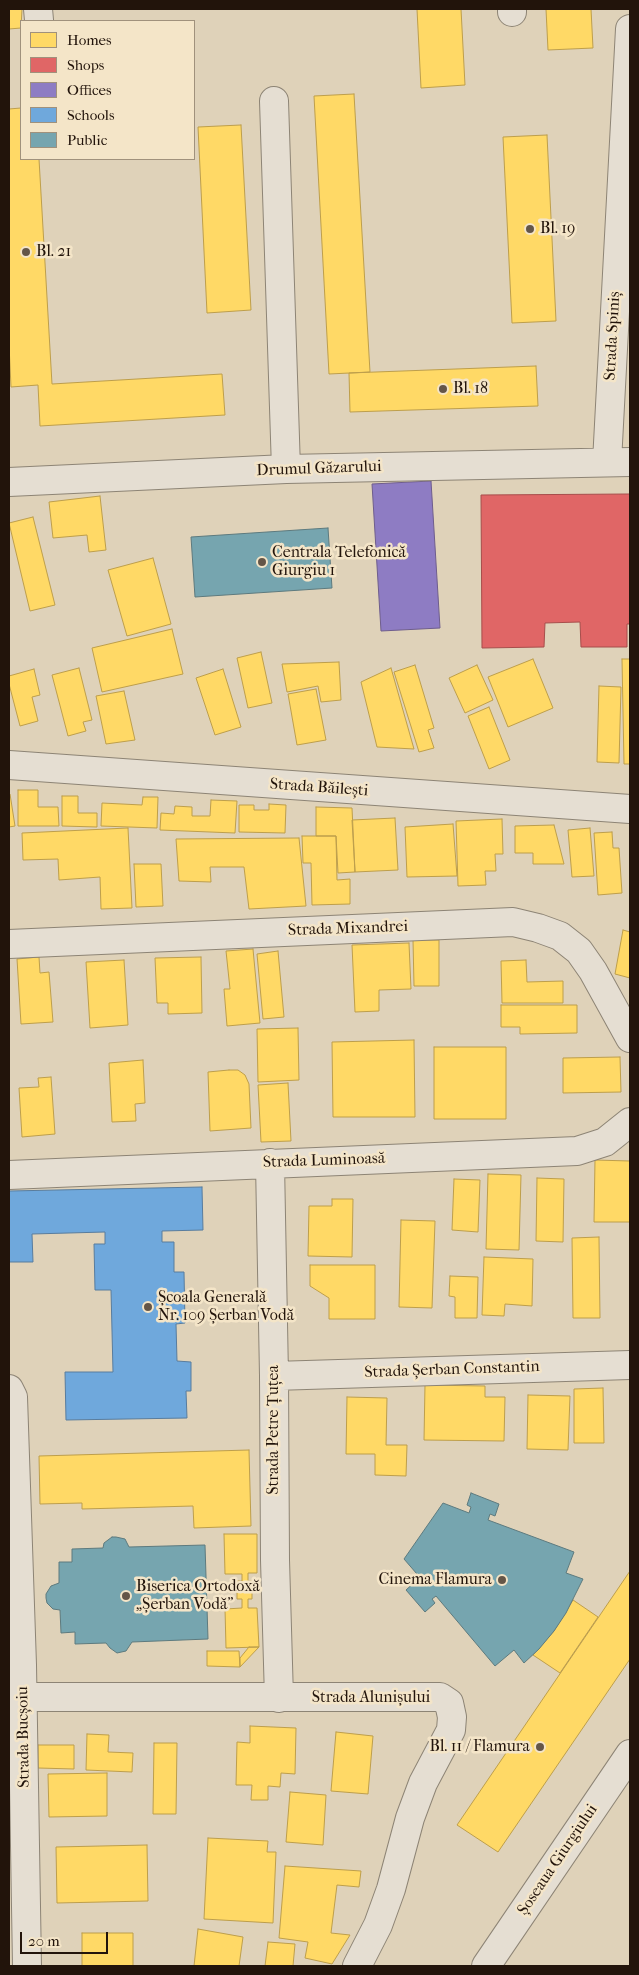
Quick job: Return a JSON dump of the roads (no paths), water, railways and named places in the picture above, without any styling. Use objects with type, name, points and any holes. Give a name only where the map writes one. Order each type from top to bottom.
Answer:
[{"type":"street","name":"Strada Spiniș","points":[[619,462],[630,29]]},
{"type":"street","points":[[274,101],[286,469]]},
{"type":"street","name":"Drumul Găzarului","points":[[9,482],[286,469],[619,462]]},
{"type":"street","name":"Strada Băilești","points":[[9,766],[630,809]]},
{"type":"street","name":"Strada Mixandrei","points":[[9,944],[513,922],[560,936],[579,952],[593,970],[630,1038]]},
{"type":"street","name":"Strada Luminoasă","points":[[9,1174],[578,1151],[605,1142],[630,1122]]},
{"type":"street","name":"Strada Petre Țuțea","points":[[270,1163],[275,1560],[279,1698]]},
{"type":"street","name":"Strada Șerban Constantin","points":[[274,1376],[630,1365]]},
{"type":"street","name":"Strada Bucșoiu","points":[[9,1389],[13,1397],[16,1698],[27,1966]]},
{"type":"street","name":"Strada Alunișului","points":[[16,1698],[440,1698],[449,1704],[452,1717],[451,1730],[423,1783],[410,1818],[391,1889],[378,1924],[357,1966]]},
{"type":"street","name":"Șoseaua Giurgiului","points":[[486,1966],[630,1754]]},
{"type":"place","name":"Bl. 19","points":[[530,229]]},
{"type":"place","name":"Bl. 21","points":[[26,252]]},
{"type":"place","name":"Bl. 18","points":[[443,389]]},
{"type":"place","name":"Centrala Telefonică Giurgiu 1","points":[[262,562]]},
{"type":"place","name":"Școala Generală Nr. 109 Șerban Vodă","points":[[148,1307]]},
{"type":"place","name":"Cinema Flamura","points":[[502,1580]]},
{"type":"place","name":"Biserica Ortodoxă „Șerban Vodă”","points":[[126,1596]]},
{"type":"place","name":"Bl. 11 / Flamura","points":[[540,1747]]}]
